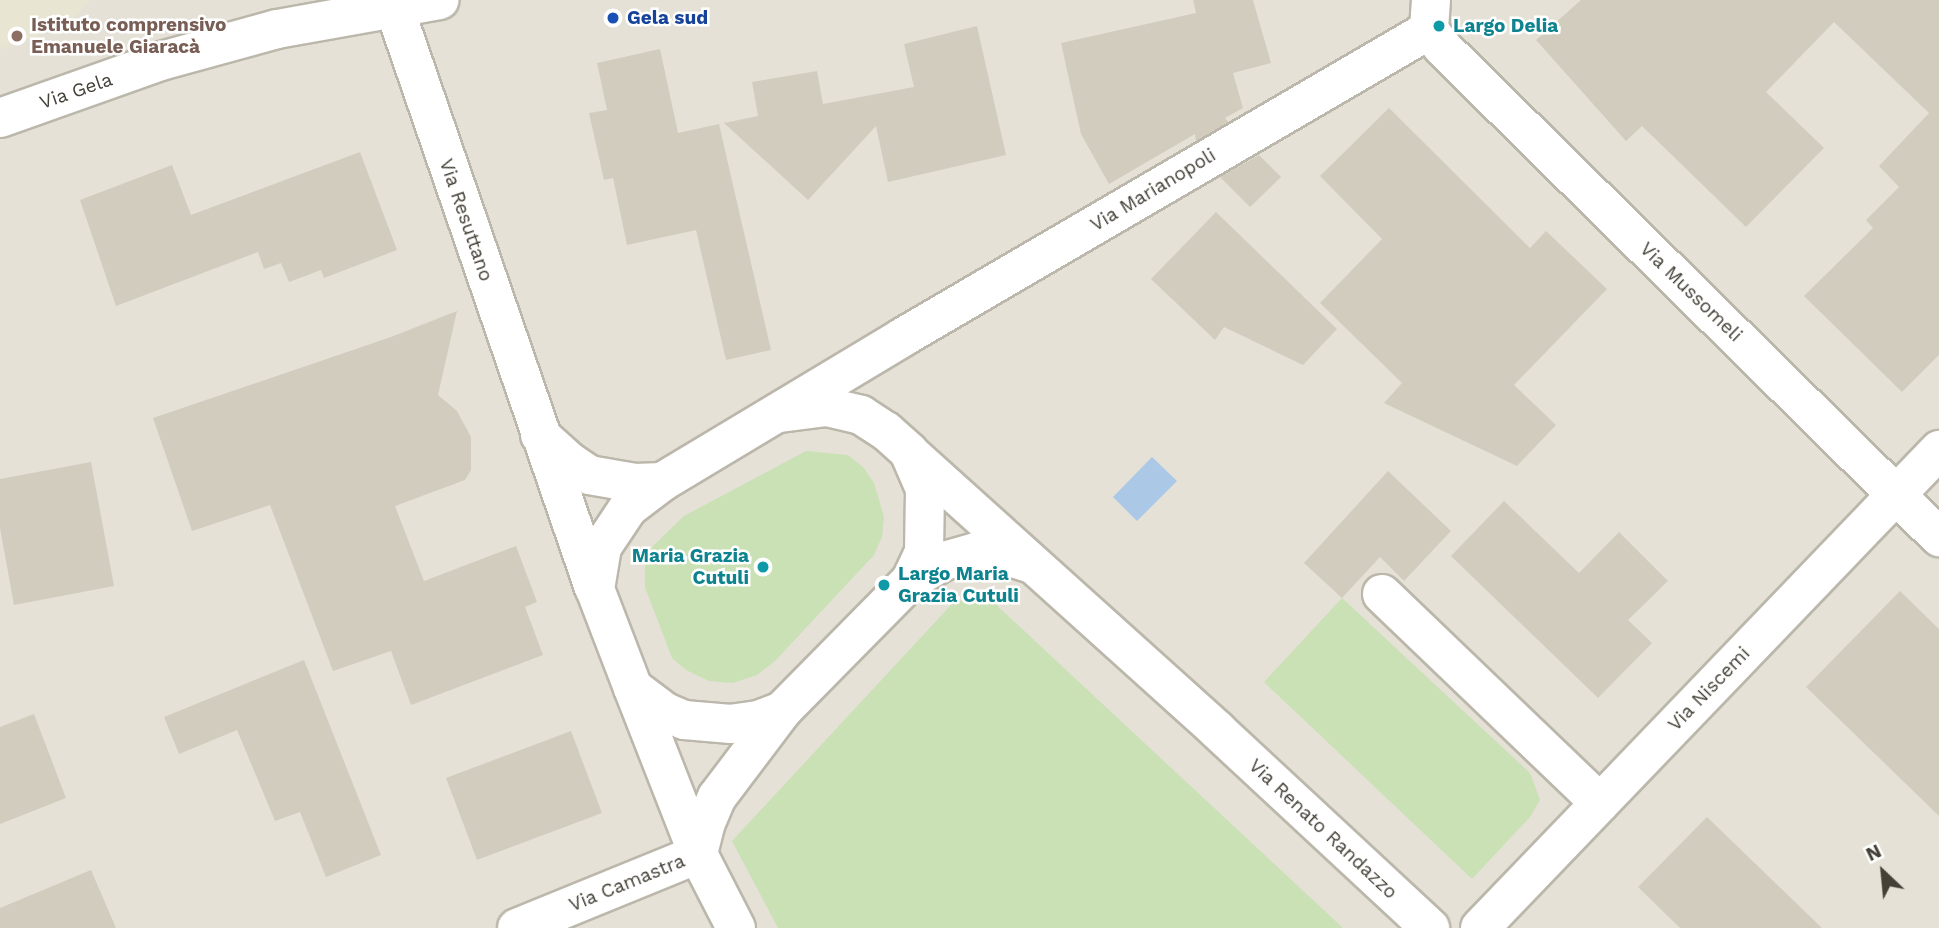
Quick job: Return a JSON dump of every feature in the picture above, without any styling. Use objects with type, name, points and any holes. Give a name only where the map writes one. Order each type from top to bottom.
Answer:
[{"type":"street","name":"Via Gela","points":[[0,118],[161,61],[276,29],[439,0]]},
{"type":"street","name":"Via Resuttano","points":[[394,7],[538,433],[594,589],[698,854]]},
{"type":"street","name":"Via Marianopoli","points":[[594,589],[602,547],[628,508],[662,482],[903,337],[1427,30]]},
{"type":"street","name":"Via Mussomeli","points":[[1427,30],[1939,537]]},
{"type":"street","name":"Via Renato Randazzo","points":[[780,412],[827,407],[861,415],[886,431],[1038,566],[1430,928]]},
{"type":"street","points":[[538,433],[569,462],[589,475],[635,483],[662,482]]},
{"type":"street","name":"Via Niscemi","points":[[1480,928],[1939,450]]},
{"type":"street","points":[[909,452],[925,489],[927,523],[924,552],[911,580]]},
{"type":"street","points":[[736,928],[698,854],[705,825],[717,797],[782,711],[911,580],[944,561],[976,552],[995,552],[1038,566]]},
{"type":"street","points":[[1382,594],[1600,803]]},
{"type":"street","points":[[633,688],[665,712],[684,720],[709,724],[758,720],[782,711]]},
{"type":"street","name":"Via Camastra","points":[[517,928],[698,854]]},
{"type":"shaded area","points":[[0,0],[1939,0],[1939,928],[0,928]]},
{"type":"shaded area","name":"Istituto comprensivo Emanuele Giaracà","points":[[0,0],[90,0],[69,24],[0,49]]},
{"type":"green space","points":[[806,451],[848,455],[863,467],[874,483],[884,517],[882,537],[874,555],[775,661],[757,675],[733,683],[709,681],[686,670],[672,658],[645,587],[645,566],[653,546],[684,516]]},
{"type":"green space","points":[[968,598],[991,600],[1343,928],[778,928],[732,841],[951,605]]},
{"type":"green space","points":[[1342,598],[1530,773],[1540,800],[1530,817],[1472,879],[1264,682]]},
{"type":"water","points":[[1152,457],[1177,481],[1137,521],[1113,497]]},
{"type":"building","points":[[1193,0],[1253,0],[1271,63],[1233,73],[1243,108],[1225,118],[1228,122],[1196,141],[1195,134],[1109,184],[1081,134],[1061,43],[1196,13]]},
{"type":"building","points":[[1581,0],[1939,0],[1939,355],[1902,392],[1804,296],[1873,228],[1866,220],[1899,187],[1879,166],[1929,113],[1834,22],[1766,92],[1824,148],[1746,227],[1642,126],[1626,141],[1536,40]]},
{"type":"building","points":[[977,26],[1006,155],[888,182],[876,126],[808,200],[724,123],[758,116],[752,82],[817,71],[823,104],[914,87],[904,44]]},
{"type":"building","points":[[660,49],[678,133],[719,124],[771,350],[726,360],[696,230],[627,245],[613,178],[604,180],[589,113],[607,110],[597,63]]},
{"type":"building","points":[[1389,108],[1530,248],[1546,231],[1607,289],[1514,385],[1556,425],[1517,466],[1384,403],[1402,383],[1320,303],[1382,239],[1320,176]]},
{"type":"building","points":[[360,152],[397,250],[324,278],[321,270],[289,282],[281,263],[264,269],[258,252],[116,306],[80,200],[172,165],[191,215]]},
{"type":"building","points":[[1259,155],[1281,177],[1250,207],[1220,177]]},
{"type":"building","points":[[1216,212],[1337,329],[1303,365],[1224,327],[1215,340],[1151,279]]},
{"type":"building","points":[[457,311],[438,395],[457,411],[471,437],[471,470],[465,480],[395,506],[424,581],[516,546],[537,602],[525,607],[543,655],[411,705],[391,651],[333,671],[270,505],[192,531],[153,418],[391,337]]},
{"type":"building","points":[[91,462],[114,586],[14,605],[0,528],[0,479]]},
{"type":"building","points":[[1388,471],[1451,531],[1404,581],[1380,557],[1342,598],[1304,563]]},
{"type":"building","points":[[1504,501],[1579,573],[1619,532],[1668,581],[1628,620],[1652,643],[1598,698],[1451,556]]},
{"type":"building","points":[[1900,591],[1939,629],[1939,816],[1806,687]]},
{"type":"building","points":[[304,660],[381,855],[326,877],[300,812],[275,821],[237,730],[179,754],[164,717]]},
{"type":"building","points":[[34,714],[66,798],[0,824],[0,727]]},
{"type":"building","points":[[571,731],[602,813],[477,860],[446,778]]},
{"type":"building","points":[[1707,817],[1822,928],[1680,928],[1638,887]]},
{"type":"building","points":[[91,870],[116,928],[0,928],[0,908]]},
{"type":"place","name":"Gela sud","points":[[613,18]]},
{"type":"place","name":"Largo Delia","points":[[1439,26]]},
{"type":"place","name":"Istituto comprensivo Emanuele Giaracà","points":[[17,36]]},
{"type":"place","name":"Maria Grazia Cutuli","points":[[763,567]]},
{"type":"place","name":"Largo Maria Grazia Cutuli","points":[[884,585]]}]
